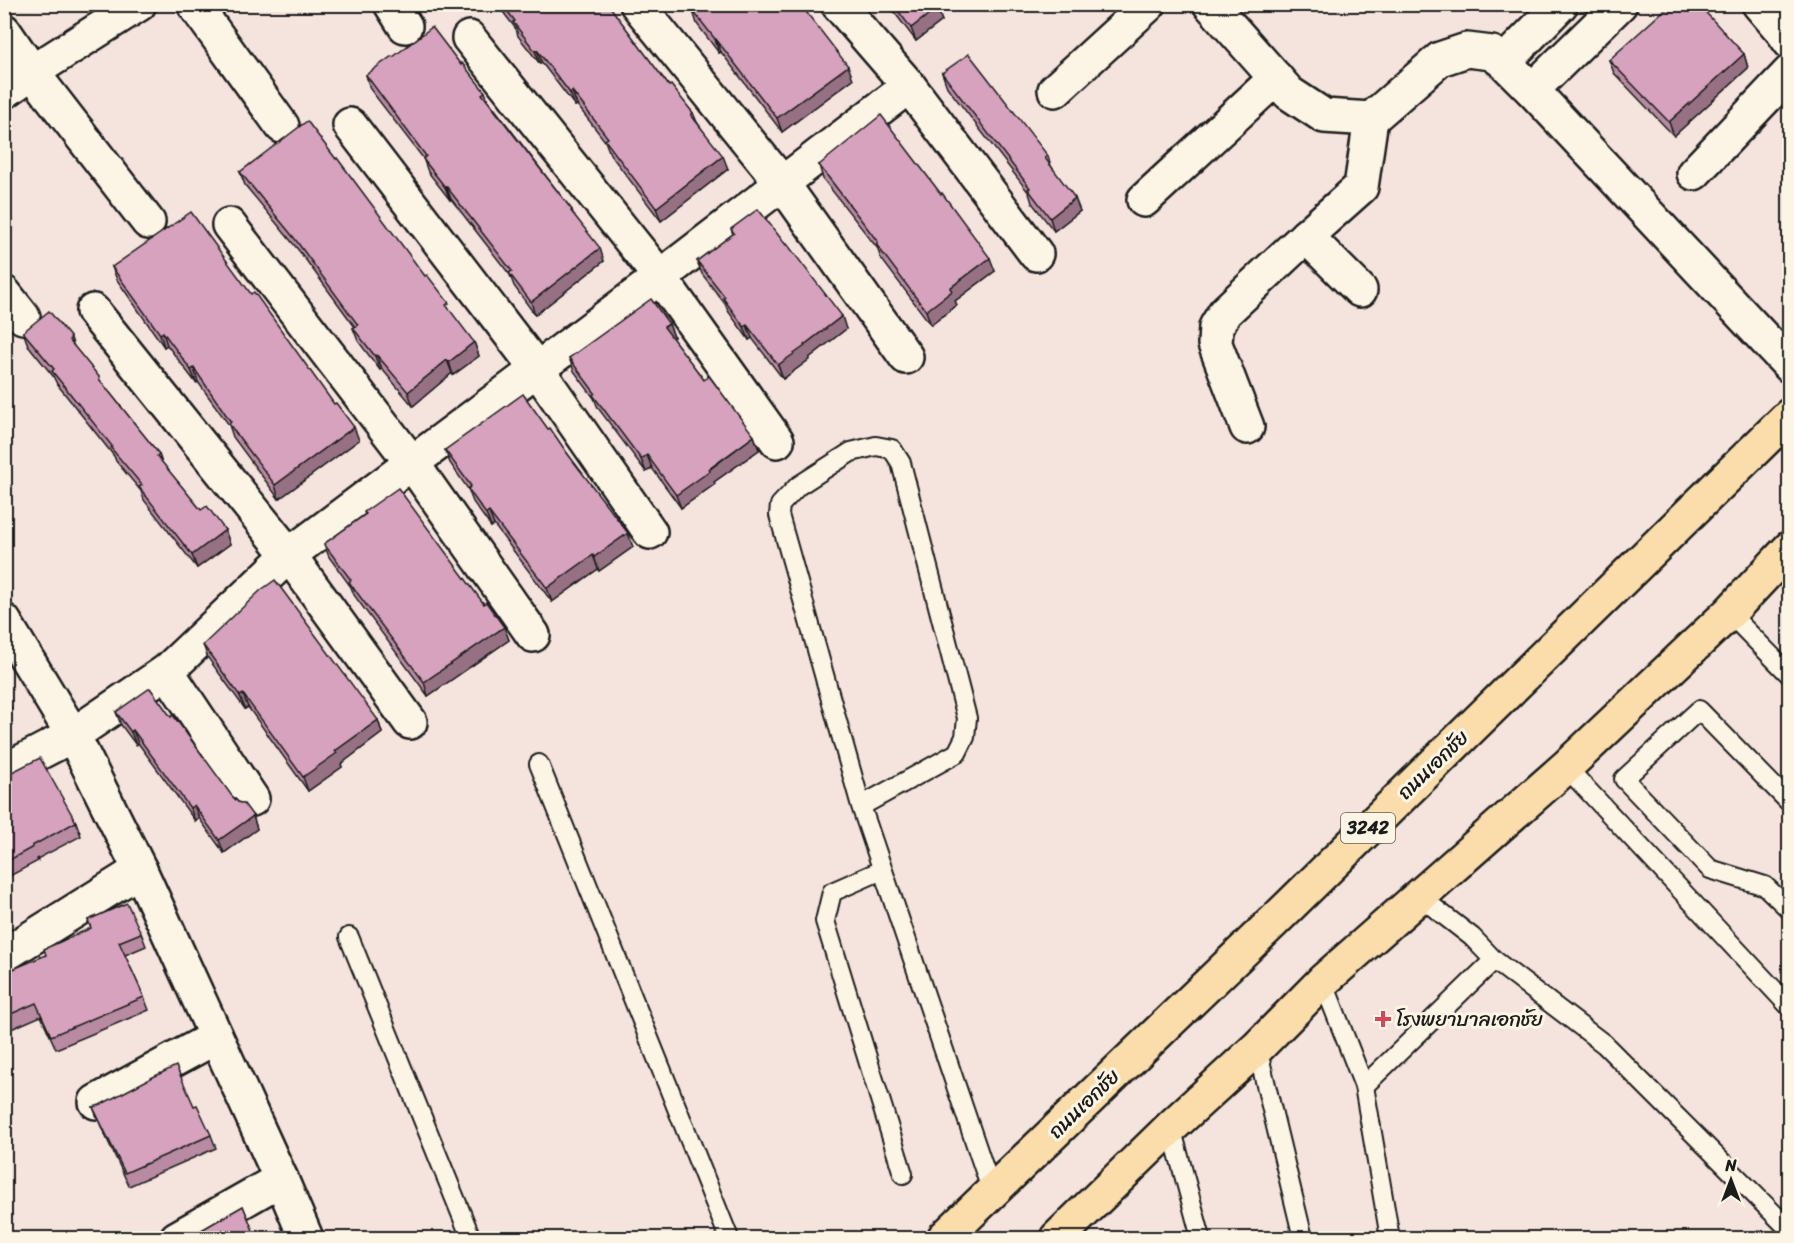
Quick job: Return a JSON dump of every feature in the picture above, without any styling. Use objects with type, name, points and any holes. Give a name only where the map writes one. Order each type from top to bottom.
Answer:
[{"type":"main road","name":"ถนนเอกชัย","points":[[944,1239],[1281,915],[1790,415]]},
{"type":"main road","points":[[1057,1239],[1171,1127],[1257,1048],[1323,981],[1566,767],[1729,613],[1790,548]]},
{"type":"street","points":[[4,92],[139,4]]},
{"type":"street","points":[[194,4],[282,126]]},
{"type":"street","points":[[637,4],[782,183],[906,357]]},
{"type":"street","points":[[838,4],[909,86],[1036,254]]},
{"type":"street","points":[[1055,90],[1149,4]]},
{"type":"street","points":[[1210,4],[1289,93],[1324,116],[1371,119]]},
{"type":"street","points":[[1503,62],[1561,4]]},
{"type":"street","points":[[1532,90],[1620,4]]},
{"type":"street","points":[[1759,4],[1790,42]]},
{"type":"street","points":[[4,31],[32,72],[148,222]]},
{"type":"street","points":[[469,38],[660,277],[777,441]]},
{"type":"street","points":[[1247,427],[1215,344],[1216,327],[1225,312],[1361,187],[1371,119],[1440,59],[1467,50],[1492,53],[1532,90],[1790,366]]},
{"type":"street","points":[[1694,173],[1790,72]]},
{"type":"street","points":[[1144,200],[1276,78]]},
{"type":"street","points":[[4,771],[73,735],[167,671],[289,555],[660,277],[909,86]]},
{"type":"street","points":[[350,125],[537,369],[650,532]]},
{"type":"street","points":[[229,225],[412,463],[533,635]]},
{"type":"street","points":[[1306,236],[1360,290]]},
{"type":"street","points":[[93,311],[289,555],[410,722]]},
{"type":"street","points":[[4,621],[73,735],[140,870],[281,1179],[306,1239]]},
{"type":"street","points":[[167,671],[252,799]]},
{"type":"street","points":[[4,956],[140,870]]},
{"type":"street","points":[[96,1102],[216,1037]]},
{"type":"street","points":[[177,1239],[281,1179]]},
{"type":"lane","points":[[861,806],[957,753],[965,737],[967,718],[901,463],[892,449],[876,446],[851,452],[798,486],[780,505],[779,515],[861,806],[992,1192]]},
{"type":"lane","points":[[1729,613],[1790,675]]},
{"type":"lane","points":[[1790,803],[1699,710],[1624,779],[1710,869],[1765,886],[1790,910]]},
{"type":"lane","points":[[539,764],[729,1239]]},
{"type":"lane","points":[[1566,767],[1790,1007]]},
{"type":"lane","points":[[882,870],[832,892],[825,921],[903,1174]]},
{"type":"lane","points":[[1419,896],[1472,937],[1494,960],[1604,1044],[1790,1230]]},
{"type":"lane","points":[[349,937],[471,1239]]},
{"type":"lane","points":[[1364,1086],[1494,960]]},
{"type":"lane","points":[[1323,981],[1364,1086],[1390,1239]]},
{"type":"lane","points":[[1257,1048],[1303,1239]]},
{"type":"lane","points":[[1171,1127],[1201,1239]]},
{"type":"building","points":[[502,4],[608,4],[669,86],[671,85],[693,113],[691,115],[723,156],[656,208],[605,140],[608,138],[572,91],[570,93],[537,50],[535,51]]},
{"type":"building","points":[[695,4],[800,4],[848,66],[777,118],[693,11],[697,8]]},
{"type":"building","points":[[893,4],[935,4],[937,8],[911,28]]},
{"type":"building","points":[[1671,4],[1698,4],[1744,54],[1669,122],[1609,60]]},
{"type":"building","points":[[432,27],[485,92],[482,94],[600,248],[531,302],[509,273],[512,271],[423,159],[426,156],[366,75]]},
{"type":"building","points":[[969,54],[1048,156],[1045,158],[1075,198],[1050,218],[1028,189],[1030,188],[942,73]]},
{"type":"building","points":[[881,115],[990,258],[950,288],[952,291],[926,311],[876,244],[878,242],[819,165]]},
{"type":"building","points":[[307,121],[425,276],[427,275],[449,303],[446,305],[474,342],[449,362],[447,360],[408,392],[353,328],[358,325],[295,239],[240,172]]},
{"type":"building","points":[[758,209],[842,316],[778,365],[747,325],[744,327],[723,298],[725,297],[697,261],[734,233],[731,229]]},
{"type":"building","points":[[191,212],[251,294],[254,292],[334,404],[336,403],[354,427],[275,485],[229,424],[231,422],[194,368],[191,370],[163,332],[160,334],[112,267]]},
{"type":"building","points":[[651,299],[669,324],[664,327],[704,380],[709,376],[754,436],[676,495],[647,455],[641,459],[593,395],[595,393],[569,358]]},
{"type":"building","points":[[49,311],[99,379],[159,454],[157,456],[201,510],[207,506],[225,530],[192,555],[139,487],[142,485],[23,332]]},
{"type":"building","points":[[523,394],[628,533],[547,588],[489,512],[486,514],[468,489],[471,486],[445,450]]},
{"type":"building","points":[[398,488],[484,604],[486,602],[504,627],[424,682],[349,582],[351,580],[324,544]]},
{"type":"building","points":[[275,580],[378,720],[303,777],[243,694],[240,696],[203,645],[261,590]]},
{"type":"building","points":[[150,688],[171,717],[173,715],[232,796],[244,804],[253,816],[219,840],[194,805],[190,808],[133,730],[131,732],[116,712]]},
{"type":"building","points":[[40,758],[76,822],[4,863],[4,776]]},
{"type":"building","points":[[127,903],[141,933],[119,942],[144,997],[51,1036],[36,1003],[4,1017],[4,973],[46,955],[44,949],[91,928],[88,920]]},
{"type":"building","points":[[176,1066],[194,1106],[197,1105],[211,1135],[125,1173],[93,1107]]},
{"type":"building","points":[[243,1206],[254,1233],[241,1239],[186,1239]]},
{"type":"place","name":"โรงพยาบาลเอกชัย","points":[[1383,1019]]}]
